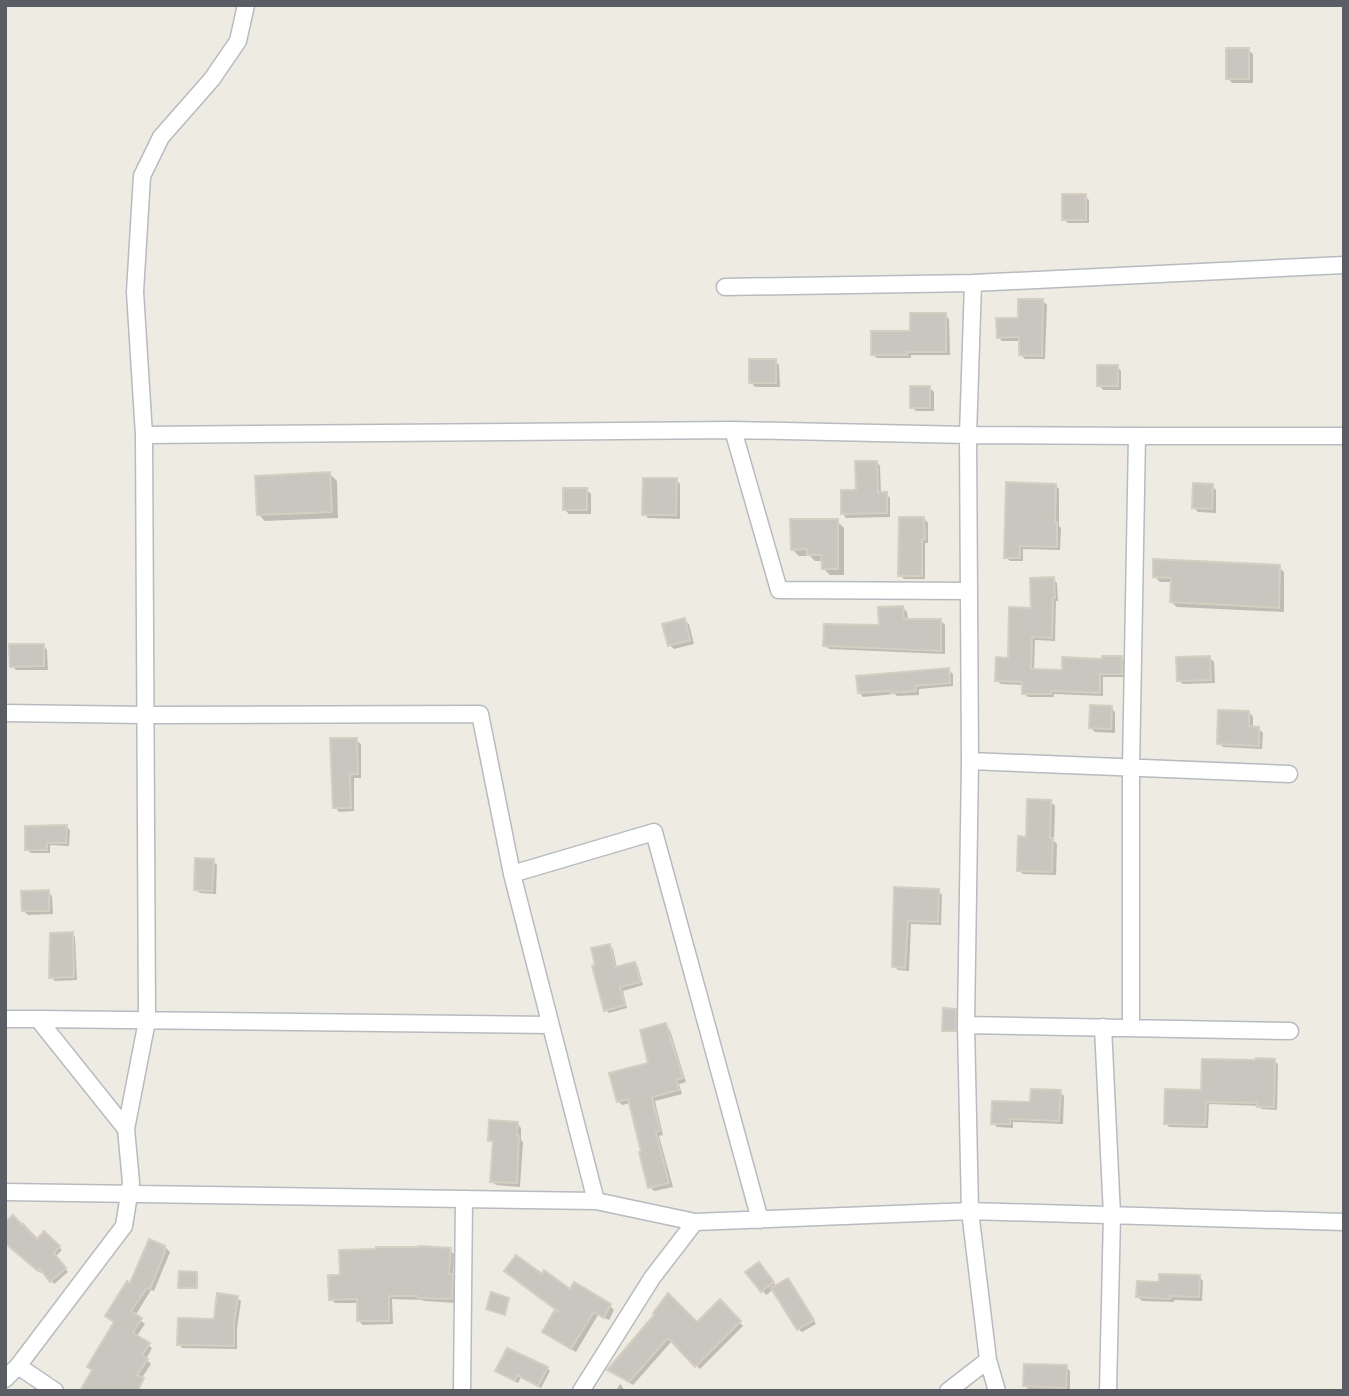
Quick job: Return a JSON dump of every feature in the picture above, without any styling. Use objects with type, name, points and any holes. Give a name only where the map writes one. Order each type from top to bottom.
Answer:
[{"type":"street","points":[[5,1379],[18,1366],[124,1226],[131,1182],[126,1129],[147,1021],[144,435],[135,292],[142,176],[161,137],[212,79],[238,41],[246,5]]},
{"type":"street","points":[[725,287],[973,283],[1344,265]]},
{"type":"street","points":[[973,283],[968,435],[970,761],[966,1025],[970,1211],[989,1360],[997,1391]]},
{"type":"street","points":[[144,435],[733,430],[968,435],[1344,436]]},
{"type":"street","points":[[733,430],[779,590],[969,592]]},
{"type":"street","points":[[1131,1027],[1131,768],[1137,436]]},
{"type":"street","points":[[5,713],[480,715],[512,874],[596,1201]]},
{"type":"street","points":[[970,761],[1289,774]]},
{"type":"street","points":[[512,874],[654,832],[760,1220]]},
{"type":"street","points":[[5,1019],[550,1025]]},
{"type":"street","points":[[38,1020],[126,1129]]},
{"type":"street","points":[[966,1025],[1290,1031]]},
{"type":"street","points":[[1103,1027],[1112,1215],[1108,1391]]},
{"type":"street","points":[[5,1192],[596,1201],[695,1222],[970,1211],[1344,1222]]},
{"type":"street","points":[[462,1391],[464,1199]]},
{"type":"street","points":[[581,1391],[652,1278],[695,1222]]},
{"type":"street","points":[[948,1391],[989,1360]]},
{"type":"street","points":[[18,1366],[55,1391]]},
{"type":"building","points":[[1226,48],[1249,48],[1249,79],[1226,79]]},
{"type":"building","points":[[1062,194],[1086,194],[1086,220],[1062,220]]},
{"type":"building","points":[[1018,299],[1043,299],[1042,356],[1019,355],[1019,337],[997,338],[996,318],[1018,318]]},
{"type":"building","points":[[910,313],[946,313],[946,352],[871,355],[871,331],[910,331]]},
{"type":"building","points":[[749,359],[776,359],[776,383],[749,383]]},
{"type":"building","points":[[1097,365],[1118,365],[1118,386],[1097,386]]},
{"type":"building","points":[[910,386],[930,386],[930,408],[910,408]]},
{"type":"building","points":[[855,461],[877,461],[878,492],[887,492],[887,513],[841,514],[841,490],[856,490]]},
{"type":"building","points":[[330,472],[332,512],[257,515],[255,476]]},
{"type":"building","points":[[643,478],[677,478],[676,515],[642,515]]},
{"type":"building","points":[[1006,482],[1056,484],[1057,547],[1020,546],[1020,558],[1004,558]]},
{"type":"building","points":[[1193,483],[1213,484],[1212,509],[1192,508]]},
{"type":"building","points":[[563,488],[587,488],[587,510],[563,510]]},
{"type":"building","points":[[899,517],[924,517],[922,576],[898,576]]},
{"type":"building","points":[[790,519],[838,519],[838,569],[822,569],[821,555],[807,555],[807,549],[791,550]]},
{"type":"building","points":[[1153,559],[1280,565],[1279,608],[1170,602],[1171,578],[1153,577]]},
{"type":"building","points":[[1054,577],[1052,638],[1032,637],[1031,669],[1062,670],[1062,657],[1102,659],[1102,656],[1122,656],[1122,674],[1100,674],[1100,693],[1051,691],[1051,694],[1022,694],[1022,682],[995,681],[996,657],[1008,658],[1009,607],[1031,608],[1030,578]]},
{"type":"building","points":[[903,606],[904,619],[941,619],[941,651],[823,646],[824,624],[879,625],[878,607]]},
{"type":"building","points":[[685,618],[690,640],[668,646],[662,624]]},
{"type":"building","points":[[9,644],[44,644],[44,666],[10,667]]},
{"type":"building","points":[[1210,656],[1211,680],[1177,681],[1176,657]]},
{"type":"building","points":[[949,668],[950,683],[915,686],[916,691],[858,693],[856,676]]},
{"type":"building","points":[[1090,705],[1112,706],[1111,729],[1089,728]]},
{"type":"building","points":[[1218,710],[1249,711],[1249,726],[1259,727],[1259,746],[1217,744]]},
{"type":"building","points":[[330,738],[357,738],[358,774],[350,774],[351,808],[333,808]]},
{"type":"building","points":[[1027,799],[1051,800],[1052,872],[1017,871],[1018,836],[1026,837]]},
{"type":"building","points":[[67,825],[66,843],[47,843],[47,850],[25,850],[25,826]]},
{"type":"building","points":[[195,858],[214,859],[212,891],[194,890]]},
{"type":"building","points":[[894,887],[939,889],[938,922],[908,921],[905,968],[892,967]]},
{"type":"building","points":[[49,890],[49,911],[22,911],[21,891]]},
{"type":"building","points":[[73,932],[74,977],[49,978],[50,933]]},
{"type":"building","points":[[610,944],[615,967],[635,962],[641,982],[620,987],[625,1005],[604,1011],[592,966],[595,965],[591,948]]},
{"type":"building","points":[[943,1008],[956,1009],[956,1031],[942,1031]]},
{"type":"building","points":[[666,1023],[683,1078],[676,1080],[679,1090],[652,1097],[660,1131],[656,1132],[669,1183],[648,1188],[628,1099],[617,1102],[609,1073],[648,1063],[640,1030]]},
{"type":"building","points":[[1202,1059],[1275,1059],[1274,1107],[1257,1107],[1257,1103],[1206,1102],[1205,1125],[1164,1124],[1165,1089],[1201,1090]]},
{"type":"building","points":[[1031,1089],[1061,1090],[1059,1121],[1010,1119],[1010,1124],[991,1124],[992,1101],[1030,1102]]},
{"type":"building","points":[[489,1120],[518,1122],[517,1183],[490,1182],[493,1141],[488,1141]]},
{"type":"building","points":[[13,1215],[37,1239],[44,1231],[60,1246],[54,1253],[66,1268],[50,1282],[40,1269],[38,1271],[5,1243],[5,1222]]},
{"type":"building","points":[[149,1239],[165,1246],[165,1252],[150,1289],[147,1288],[131,1311],[142,1318],[133,1333],[150,1343],[142,1355],[148,1359],[137,1375],[144,1378],[138,1391],[80,1391],[92,1370],[87,1367],[114,1322],[105,1316],[127,1281],[130,1283]]},
{"type":"building","points":[[418,1246],[451,1248],[449,1274],[453,1274],[452,1299],[389,1296],[389,1321],[357,1321],[357,1299],[329,1300],[328,1275],[340,1275],[339,1250]]},
{"type":"building","points":[[516,1255],[542,1274],[544,1270],[570,1289],[574,1282],[611,1304],[604,1318],[594,1312],[571,1349],[542,1332],[554,1311],[559,1312],[504,1271]]},
{"type":"building","points":[[759,1262],[774,1282],[761,1292],[745,1272]]},
{"type":"building","points":[[179,1271],[197,1272],[197,1288],[178,1288]]},
{"type":"building","points":[[1159,1274],[1200,1275],[1199,1297],[1136,1297],[1137,1281],[1159,1282]]},
{"type":"building","points":[[788,1278],[814,1320],[797,1330],[771,1288]]},
{"type":"building","points":[[491,1292],[509,1298],[505,1315],[486,1309]]},
{"type":"building","points":[[217,1293],[238,1296],[234,1346],[177,1345],[178,1318],[214,1319]]},
{"type":"building","points":[[668,1293],[697,1322],[720,1299],[741,1321],[695,1367],[668,1338],[629,1382],[607,1370],[654,1315]]},
{"type":"building","points":[[507,1348],[548,1367],[538,1386],[517,1375],[515,1381],[495,1371]]},
{"type":"building","points":[[1024,1364],[1067,1365],[1066,1388],[1023,1386]]}]
